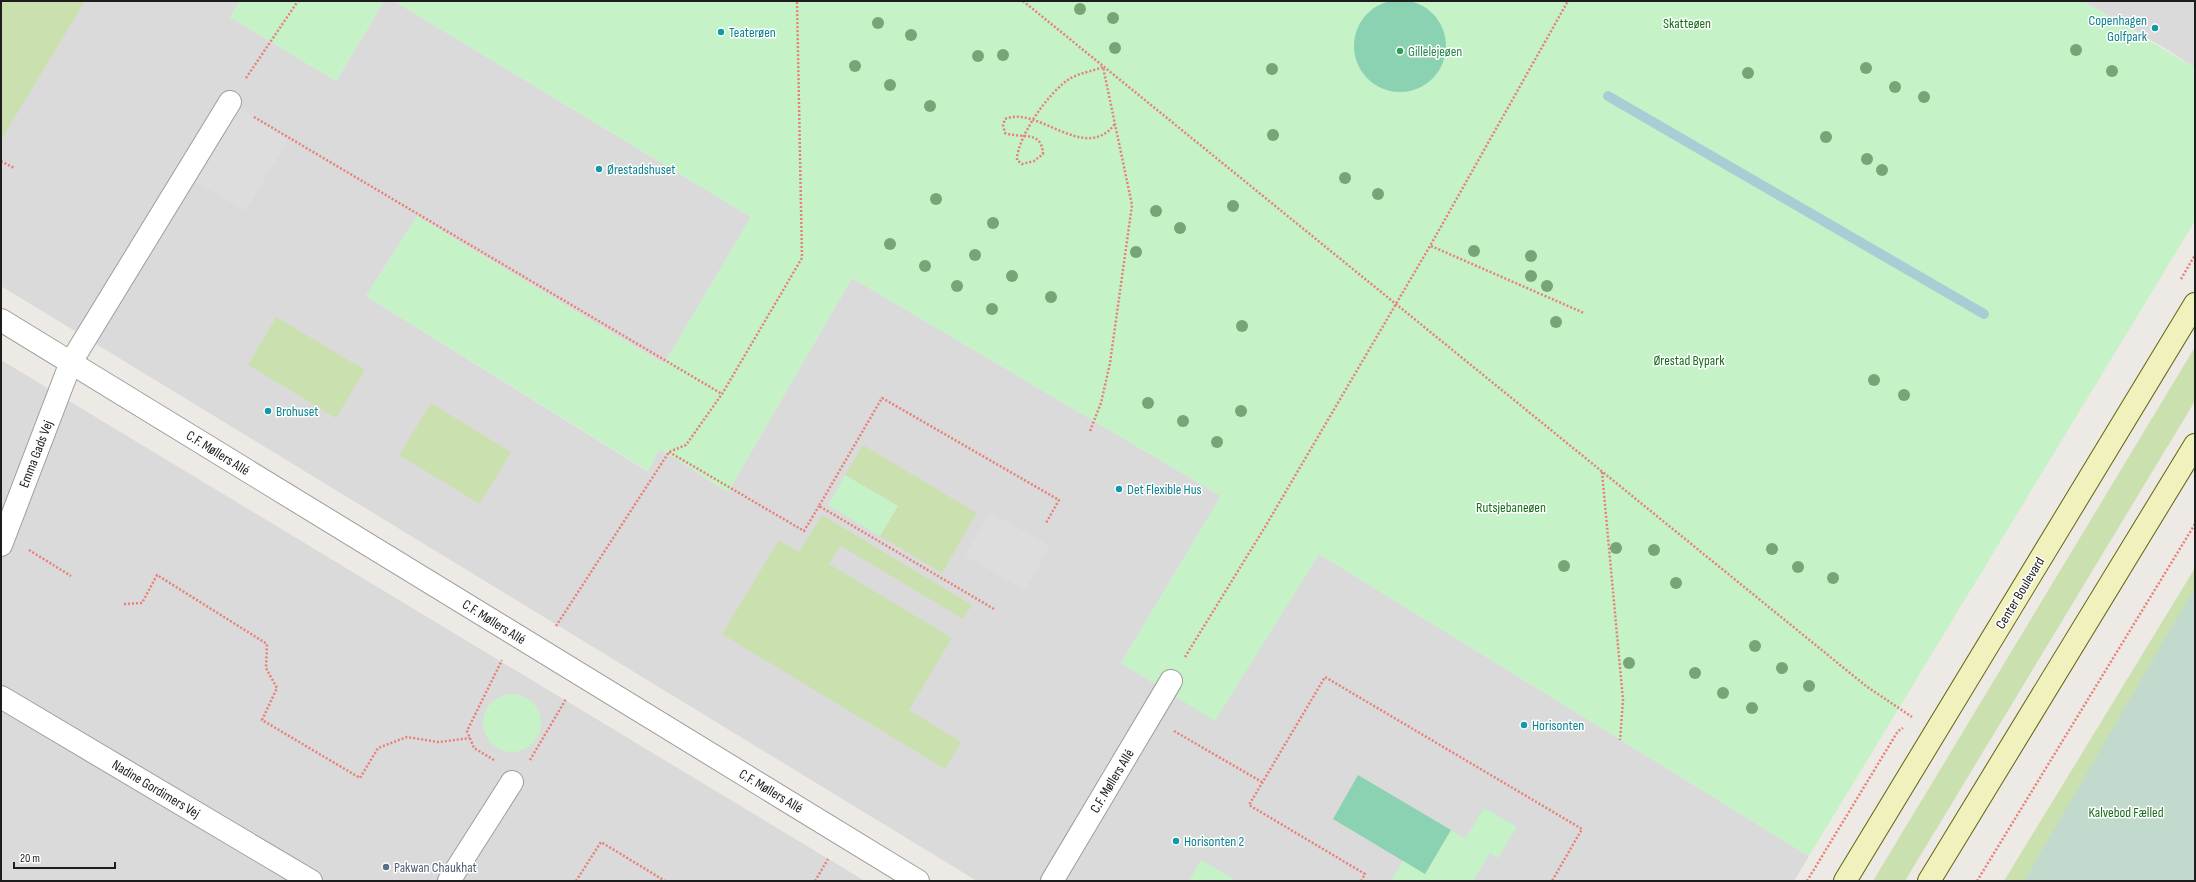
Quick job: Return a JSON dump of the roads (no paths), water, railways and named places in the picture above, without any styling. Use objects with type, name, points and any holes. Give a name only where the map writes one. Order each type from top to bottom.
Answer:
[{"type":"street","points":[[71,362],[230,102]]},
{"type":"street","name":"Center Boulevard","points":[[1845,881],[2195,304]]},
{"type":"street","name":"C.F. Møllers Allé","points":[[1,320],[918,881]]},
{"type":"street","name":"Emma Gads Vej","points":[[3,540],[71,362]]},
{"type":"street","points":[[1929,881],[2195,445]]},
{"type":"street","name":"C.F. Møllers Allé","points":[[1052,881],[1171,681]]},
{"type":"street","name":"Nadine Gordimers Vej","points":[[1,697],[310,881]]},
{"type":"street","points":[[449,881],[515,779]]},
{"type":"waterway","points":[[1608,96],[1984,314]]},
{"type":"place","name":"Copenhagen Golfpark","points":[[2155,28]]},
{"type":"place","name":"Teaterøen","points":[[721,32]]},
{"type":"place","name":"Gillelejeøen","points":[[1400,51]]},
{"type":"place","name":"Ørestadshuset","points":[[599,169]]},
{"type":"place","name":"Brohuset","points":[[268,411]]},
{"type":"place","name":"Det Flexible Hus","points":[[1119,489]]},
{"type":"place","name":"Horisonten","points":[[1524,725]]},
{"type":"place","name":"Horisonten 2","points":[[1176,841]]},
{"type":"place","name":"Pakwan Chaukhat","points":[[386,867]]},
{"type":"park label","name":"Skatteøen","points":[[1687,23]]},
{"type":"park label","name":"Ørestad Bypark","points":[[1689,360]]},
{"type":"park label","name":"Rutsjebaneøen","points":[[1511,507]]},
{"type":"park label","name":"Kalvebod Fælled","points":[[2126,812]]}]
